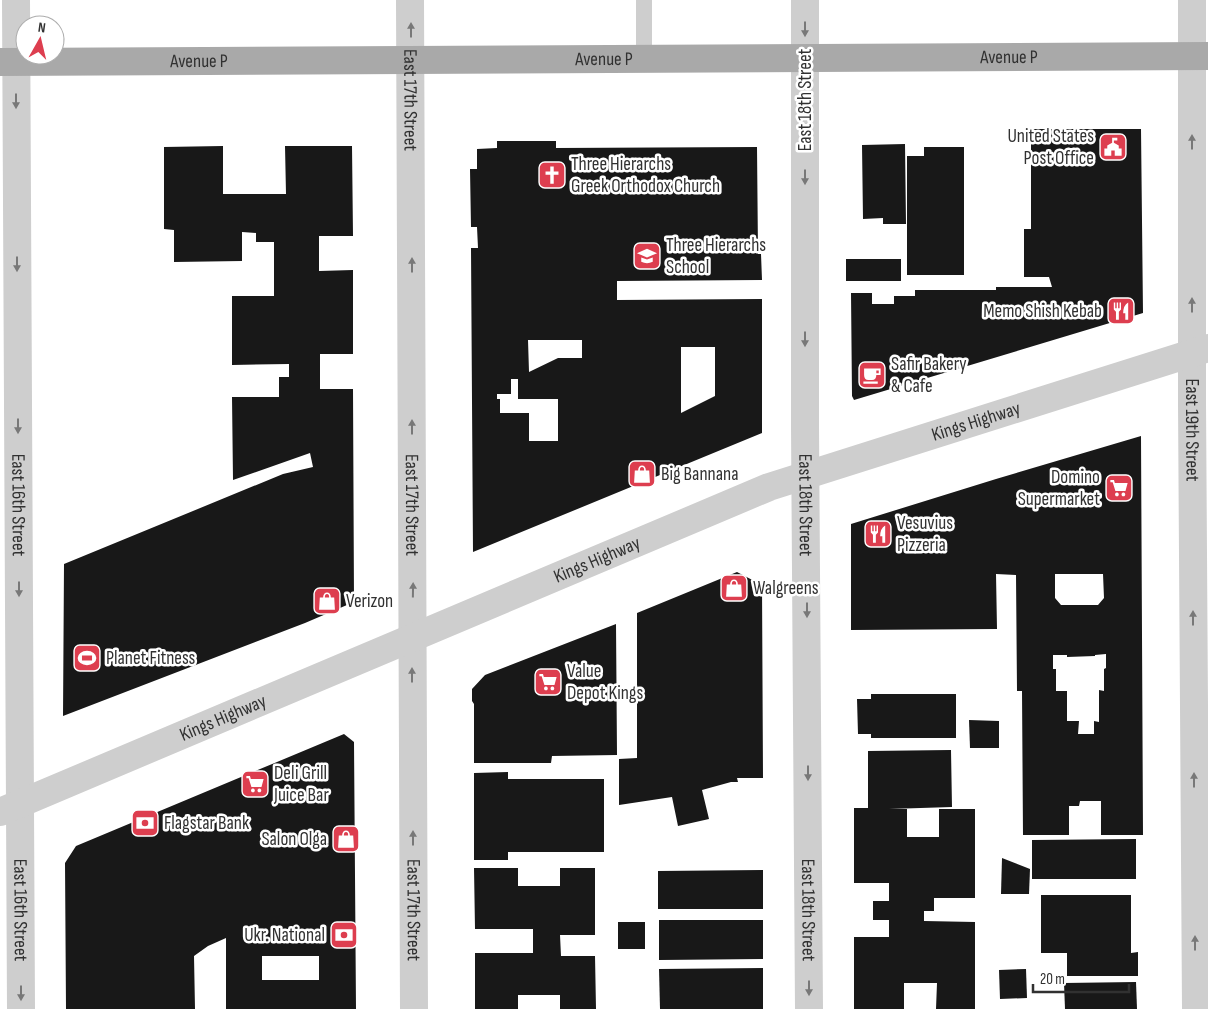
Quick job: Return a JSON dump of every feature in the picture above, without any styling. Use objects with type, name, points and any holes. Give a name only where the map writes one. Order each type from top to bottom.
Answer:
[{"type":"main road","name":"Avenue P","points":[[8,62],[1200,56]]},
{"type":"street","name":"East 16th Street","points":[[16,0],[8,62],[10,808],[21,1009]]},
{"type":"street","name":"East 17th Street","points":[[410,0],[414,1009]]},
{"type":"street","name":"East 18th Street","points":[[805,0],[809,1009]]},
{"type":"street","name":"East 19th Street","points":[[1192,0],[1200,56],[1196,1009]]},
{"type":"street","name":"Kings Highway","points":[[10,808],[768,487],[1200,351]]},
{"type":"lane","points":[[644,0],[644,59]]},
{"type":"building","points":[[1031,129],[1141,129],[1143,313],[854,400],[852,396],[851,293],[872,293],[872,304],[894,304],[894,296],[915,296],[915,290],[996,290],[996,287],[1052,287],[1049,277],[1024,277],[1024,229],[1031,229]]},
{"type":"building","points":[[497,141],[556,141],[556,148],[757,147],[758,254],[761,254],[762,280],[617,281],[617,300],[762,299],[762,433],[473,552],[471,248],[478,248],[477,227],[471,227],[470,169],[477,169],[477,149],[497,148]],"holes":[[[528,340],[582,340],[582,358],[558,358],[529,372]],[[681,347],[715,347],[715,396],[681,413]],[[511,379],[518,379],[518,399],[558,399],[558,441],[529,441],[529,413],[500,413],[500,399],[497,399],[497,394],[511,394]]]},
{"type":"building","points":[[905,144],[906,224],[883,224],[883,218],[863,219],[862,145]]},
{"type":"building","points":[[223,146],[223,194],[286,194],[285,146],[352,146],[353,236],[319,236],[319,271],[353,270],[353,354],[320,354],[320,389],[353,389],[354,602],[305,623],[63,716],[64,564],[283,474],[313,467],[310,453],[233,480],[232,397],[279,397],[279,377],[289,377],[289,364],[232,365],[232,296],[274,296],[274,242],[256,242],[256,233],[242,232],[242,261],[174,262],[174,230],[164,229],[164,147]]},
{"type":"building","points":[[924,147],[964,147],[964,275],[907,275],[907,156],[924,156]]},
{"type":"building","points":[[846,259],[901,259],[901,281],[846,281]]},
{"type":"building","points":[[1141,436],[1143,835],[1101,835],[1101,801],[1080,801],[1079,806],[1069,806],[1069,835],[1023,835],[1022,691],[1017,691],[1016,575],[996,574],[997,629],[851,630],[851,524]],"holes":[[[1055,574],[1103,574],[1104,598],[1098,605],[1061,605],[1055,598]],[[1106,654],[1104,691],[1099,690],[1099,722],[1094,721],[1094,734],[1078,734],[1079,721],[1067,721],[1067,691],[1056,691],[1056,669],[1053,669],[1053,655],[1067,655],[1067,657]]]},
{"type":"building","points":[[737,572],[762,585],[763,778],[737,778],[738,782],[731,782],[702,790],[709,819],[678,826],[672,797],[619,805],[619,759],[637,758],[637,613]]},
{"type":"building","points":[[616,624],[617,755],[552,756],[551,763],[474,763],[474,704],[472,701],[472,689],[485,675]]},
{"type":"building","points":[[871,694],[956,694],[956,738],[871,738],[871,734],[858,734],[857,699],[871,699]]},
{"type":"building","points":[[969,720],[999,721],[999,748],[970,748]]},
{"type":"building","points":[[344,734],[354,742],[356,1009],[226,1009],[226,938],[208,946],[194,956],[195,1009],[66,1009],[65,863],[76,846]],"holes":[[[262,956],[319,956],[319,980],[262,980]]]},
{"type":"building","points":[[951,750],[952,807],[889,809],[907,809],[907,837],[939,837],[939,809],[975,809],[975,898],[934,898],[934,911],[924,911],[924,921],[975,922],[975,1009],[936,1009],[937,983],[904,983],[904,1009],[854,1009],[854,937],[889,937],[889,920],[873,920],[873,901],[889,901],[889,883],[854,883],[854,808],[868,808],[868,751]]},
{"type":"building","points":[[508,772],[508,779],[604,779],[604,852],[508,852],[508,860],[474,860],[474,773]]},
{"type":"building","points":[[1136,839],[1136,879],[1032,879],[1032,840]]},
{"type":"building","points":[[1002,858],[1030,869],[1029,894],[1001,894]]},
{"type":"building","points":[[474,868],[518,868],[518,886],[560,886],[560,868],[595,868],[595,935],[560,935],[561,956],[595,956],[596,1009],[560,1009],[560,995],[518,995],[518,1009],[475,1009],[475,953],[533,953],[533,929],[475,929]]},
{"type":"building","points":[[763,870],[763,909],[658,909],[658,871]]},
{"type":"building","points":[[1041,895],[1131,895],[1131,953],[1138,952],[1138,976],[1067,976],[1067,953],[1041,953]]},
{"type":"building","points":[[659,920],[763,920],[763,959],[659,960]]},
{"type":"building","points":[[618,922],[645,922],[645,949],[618,949]]},
{"type":"building","points":[[763,968],[763,1009],[660,1009],[659,969]]},
{"type":"building","points":[[1026,969],[1027,998],[1000,999],[999,970]]},
{"type":"building","points":[[1136,982],[1137,1009],[1065,1009],[1064,983]]},
{"type":"place","name":"United States Post Office","points":[[1113,147]]},
{"type":"place","name":"Three Hierarchs Greek Orthodox Church","points":[[552,175]]},
{"type":"place","name":"Three Hierarchs School","points":[[647,256]]},
{"type":"place","name":"Memo Shish Kebab","points":[[1121,311]]},
{"type":"place","name":"Safir Bakery & Cafe","points":[[872,375]]},
{"type":"place","name":"Big Bannana","points":[[642,474]]},
{"type":"place","name":"Domino Supermarket","points":[[1119,488]]},
{"type":"place","name":"Vesuvius Pizzeria","points":[[878,534]]},
{"type":"place","name":"Walgreens","points":[[734,588]]},
{"type":"place","name":"Verizon","points":[[327,601]]},
{"type":"place","name":"Planet Fitness","points":[[87,658]]},
{"type":"place","name":"Value Depot Kings","points":[[548,682]]},
{"type":"place","name":"Deli Grill Juice Bar","points":[[255,784]]},
{"type":"place","name":"Flagstar Bank","points":[[145,823]]},
{"type":"place","name":"Salon Olga","points":[[346,839]]},
{"type":"place","name":"Ukr. National","points":[[344,935]]}]
